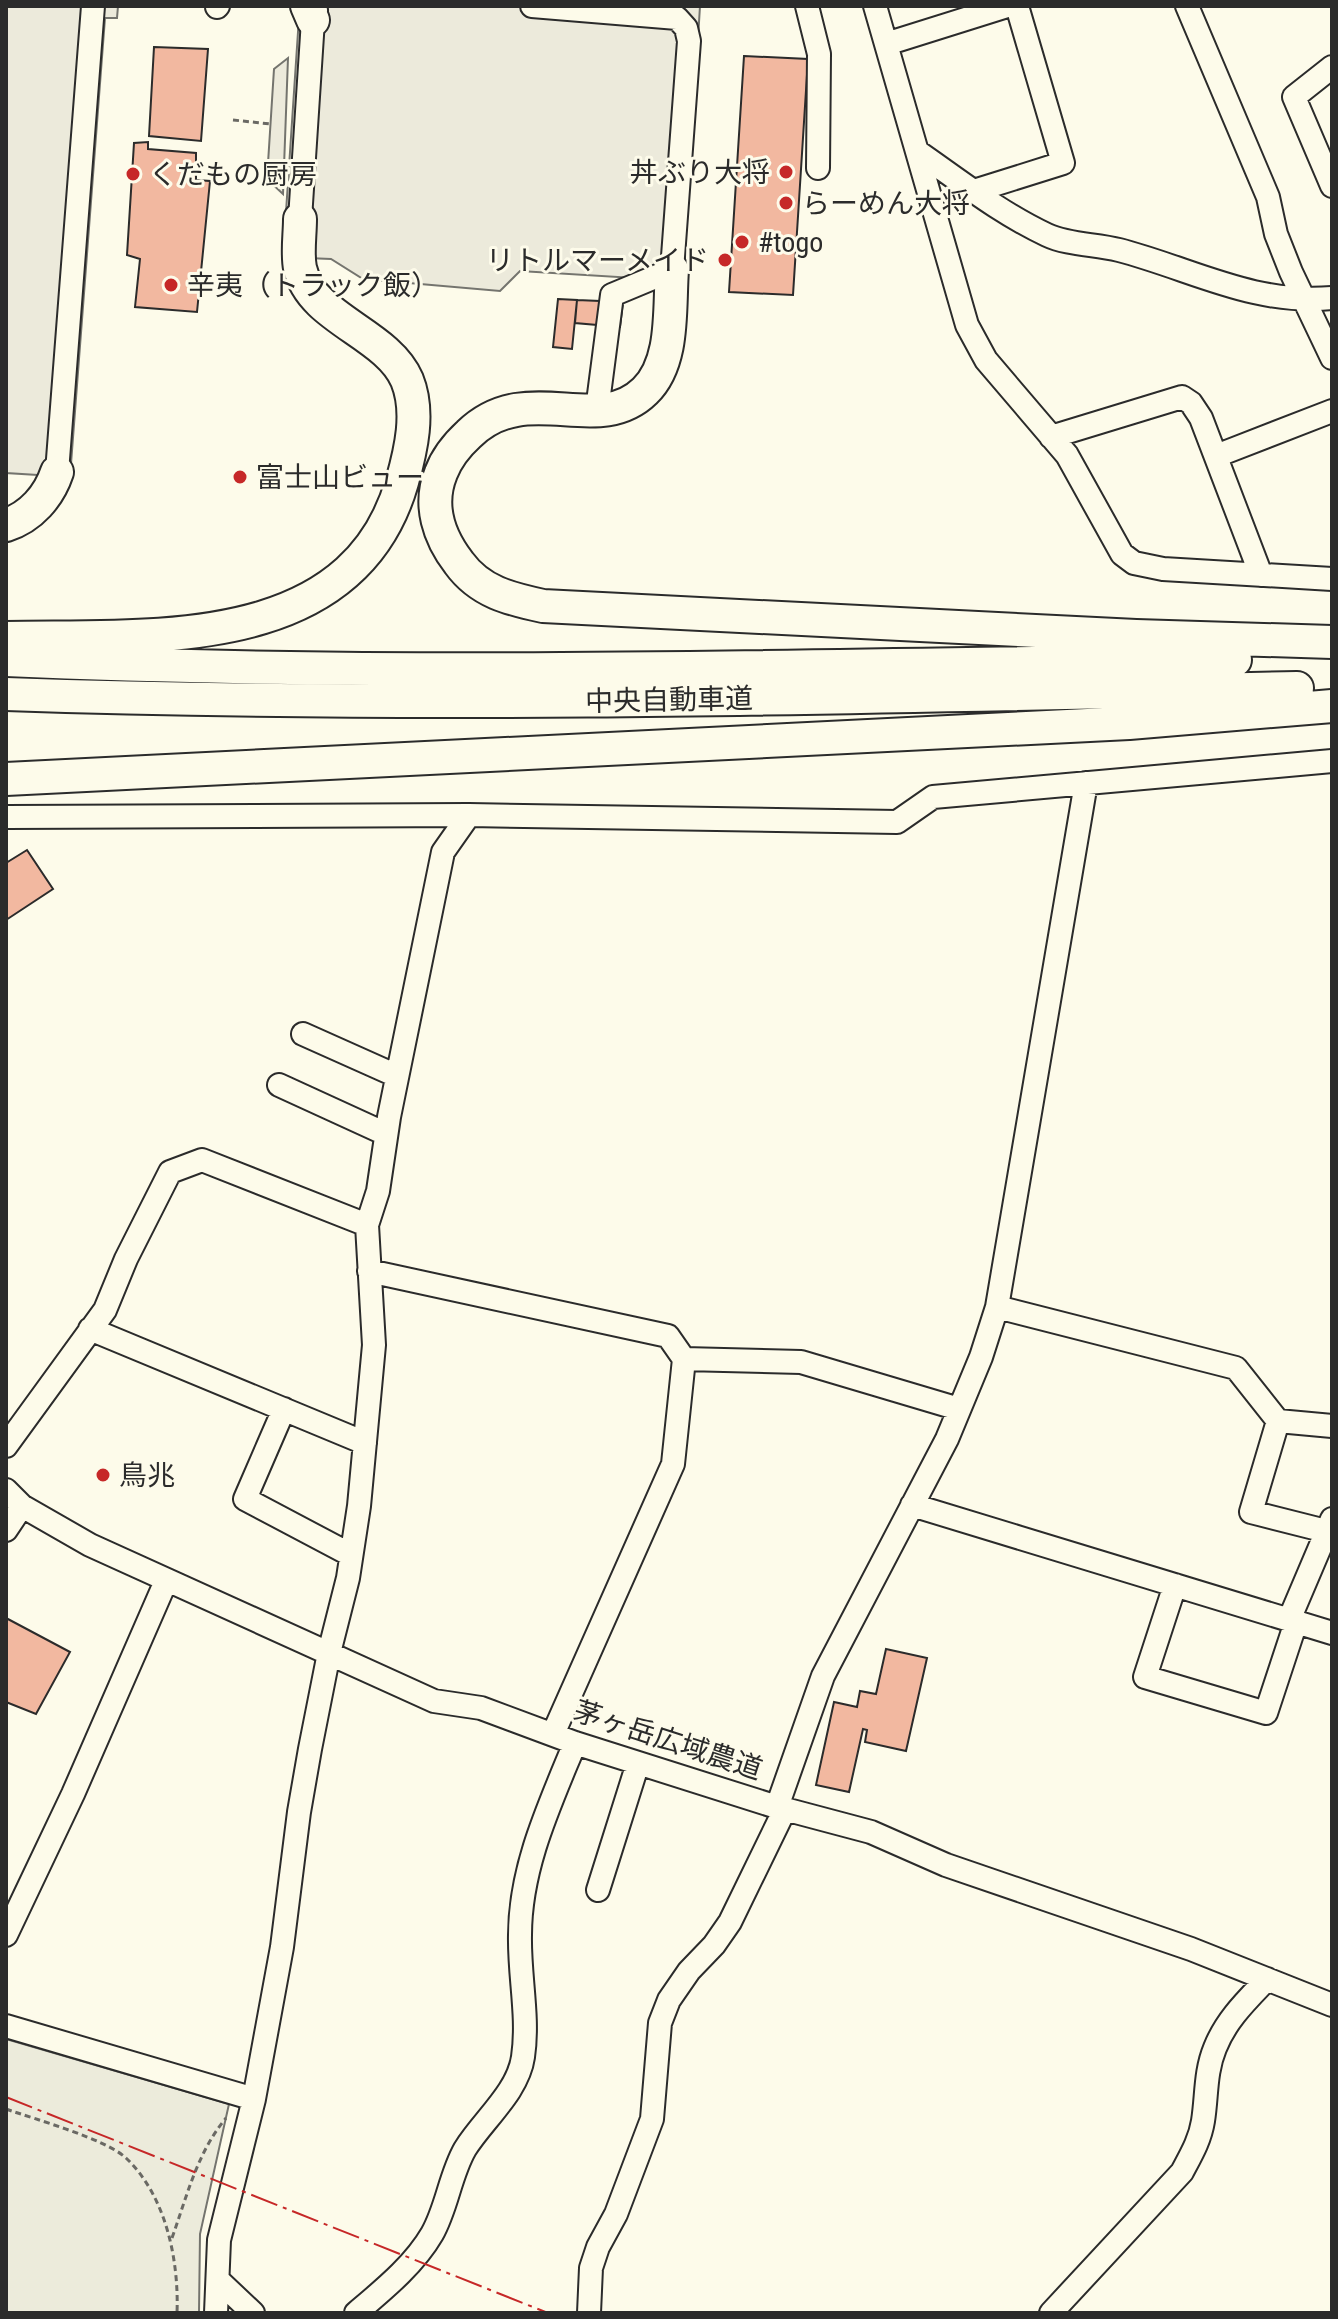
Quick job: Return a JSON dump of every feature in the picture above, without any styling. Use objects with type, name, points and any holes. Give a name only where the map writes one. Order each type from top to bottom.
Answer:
[{"type":"highway","points":[[6,638],[133,635],[252,623],[316,596],[343,576],[368,550],[398,495],[411,441],[413,400],[407,380],[397,363],[316,297],[305,280],[300,266],[300,219]]},
{"type":"highway","points":[[672,270],[668,330],[659,374],[647,390],[630,404],[597,410],[525,407],[506,411],[474,428],[445,461],[436,485],[435,508],[440,531],[451,553],[467,573],[485,588],[511,599],[543,606],[1136,636],[1332,642]]},
{"type":"highway","points":[[6,525],[27,514],[41,501],[52,487],[57,472]]},
{"type":"highway","name":"中央自動車道","points":[[6,660],[138,666],[494,669],[1332,658]]},
{"type":"highway","name":"中央自動車道","points":[[6,694],[136,699],[498,702],[1332,688]]},
{"type":"highway","points":[[6,779],[1129,723],[1332,706]]},
{"type":"street","points":[[57,472],[93,6]]},
{"type":"street","points":[[532,6],[677,18],[686,28],[689,41],[672,270],[612,295],[597,410]]},
{"type":"street","points":[[807,6],[819,54],[818,168]]},
{"type":"street","points":[[875,6],[967,325],[986,360],[1067,455],[1122,554],[1134,563],[1163,569],[1332,579]]},
{"type":"street","points":[[886,44],[1007,6]]},
{"type":"street","points":[[974,191],[1063,163],[1017,6]]},
{"type":"street","points":[[1187,6],[1268,197],[1276,234],[1332,358]]},
{"type":"street","points":[[300,219],[312,11]]},
{"type":"street","points":[[1332,67],[1294,97],[1332,186]]},
{"type":"street","points":[[918,152],[1012,217],[1051,237],[1119,250],[1222,285],[1305,300],[1332,298]]},
{"type":"street","points":[[1051,437],[1182,397],[1191,403],[1201,418],[1261,575]]},
{"type":"street","points":[[1216,456],[1332,411]]},
{"type":"street","points":[[6,817],[469,815],[897,822],[933,797],[1332,761]]},
{"type":"street","points":[[589,2313],[591,2268],[598,2247],[616,2214],[652,2119],[660,2023],[689,1971],[714,1945],[730,1922],[781,1808],[823,1676],[947,1439],[981,1357],[997,1307],[1086,783]]},
{"type":"street","points":[[216,2313],[219,2240],[254,2099],[282,1947],[299,1812],[351,1555],[374,1345],[367,1225],[378,1191],[397,1076],[443,852],[469,815]]},
{"type":"street","points":[[303,1034],[397,1076]]},
{"type":"street","points":[[279,1085],[386,1134]]},
{"type":"street","points":[[6,1446],[105,1310],[126,1259],[170,1172],[202,1160],[367,1225]]},
{"type":"street","points":[[369,1271],[668,1336],[684,1359],[673,1464],[553,1734]]},
{"type":"street","points":[[997,1307],[1236,1368],[1278,1421],[1332,1426]]},
{"type":"street","points":[[90,1329],[365,1443]]},
{"type":"street","points":[[684,1359],[801,1362],[959,1409]]},
{"type":"street","points":[[284,1409],[245,1499],[351,1555]]},
{"type":"street","points":[[1175,1585],[1145,1677],[1266,1713],[1292,1621],[1329,1525],[1251,1512],[1278,1421]]},
{"type":"street","points":[[6,1530],[14,1498]]},
{"type":"street","name":"茅ヶ岳広域農道","points":[[14,1498],[90,1545],[434,1701],[481,1708],[575,1743],[781,1808],[871,1832],[946,1865],[1191,1949],[1332,2005]]},
{"type":"street","points":[[912,1505],[1332,1633]]},
{"type":"street","points":[[6,1935],[73,1794],[166,1581]]},
{"type":"street","points":[[356,2313],[407,2266],[432,2234],[464,2151],[512,2086],[523,2060],[525,2029],[519,1934],[524,1898],[537,1834],[575,1743]]},
{"type":"street","points":[[598,1890],[638,1763]]},
{"type":"street","points":[[1051,2313],[1182,2172],[1197,2146],[1203,2120],[1206,2080],[1214,2049],[1228,2021],[1267,1979]]},
{"type":"street","points":[[6,2026],[254,2099]]},
{"type":"street","points":[[218,2280],[253,2313]]},
{"type":"path","points":[[233,120],[271,124]]},
{"type":"path","points":[[6,2109],[85,2137],[125,2157],[152,2193],[170,2242],[178,2289],[177,2313]]},
{"type":"path","points":[[170,2242],[209,2139],[226,2118]]},
{"type":"shaded area","points":[[6,6],[118,6],[117,18],[105,18],[70,477],[6,473]]},
{"type":"shaded area","points":[[306,6],[700,6],[683,281],[520,271],[500,291],[363,279],[331,259],[283,257],[299,17]]},
{"type":"shaded area","points":[[288,58],[283,194],[267,179],[274,69]]},
{"type":"shaded area","points":[[6,2039],[229,2104],[200,2234],[199,2313],[6,2313]]},
{"type":"building","points":[[154,47],[208,49],[201,141],[149,136]]},
{"type":"building","points":[[744,56],[808,59],[793,295],[729,292]]},
{"type":"building","points":[[148,142],[148,149],[196,153],[196,180],[210,181],[197,312],[135,307],[140,259],[127,255],[134,143]]},
{"type":"building","points":[[558,299],[577,300],[572,349],[553,347]]},
{"type":"building","points":[[577,300],[623,302],[620,327],[575,323]]},
{"type":"building","points":[[27,850],[53,889],[6,920],[6,863]]},
{"type":"building","points":[[6,1618],[70,1652],[36,1714],[6,1702]]},
{"type":"building","points":[[886,1649],[927,1658],[906,1751],[865,1742],[867,1730],[863,1729],[849,1792],[816,1785],[834,1702],[857,1707],[860,1691],[876,1694]]},
{"type":"power","points":[[6,2097],[548,2313]]},
{"type":"place","name":"丼ぶり大将","points":[[786,172]]},
{"type":"place","name":"くだもの厨房","points":[[133,174]]},
{"type":"place","name":"らーめん大将","points":[[786,203]]},
{"type":"place","name":"#togo","points":[[742,242]]},
{"type":"place","name":"リトルマーメイド","points":[[725,260]]},
{"type":"place","name":"辛夷（トラック飯）","points":[[171,285]]},
{"type":"place","name":"富士山ビュー","points":[[240,477]]},
{"type":"place","name":"鳥兆","points":[[103,1475]]}]
